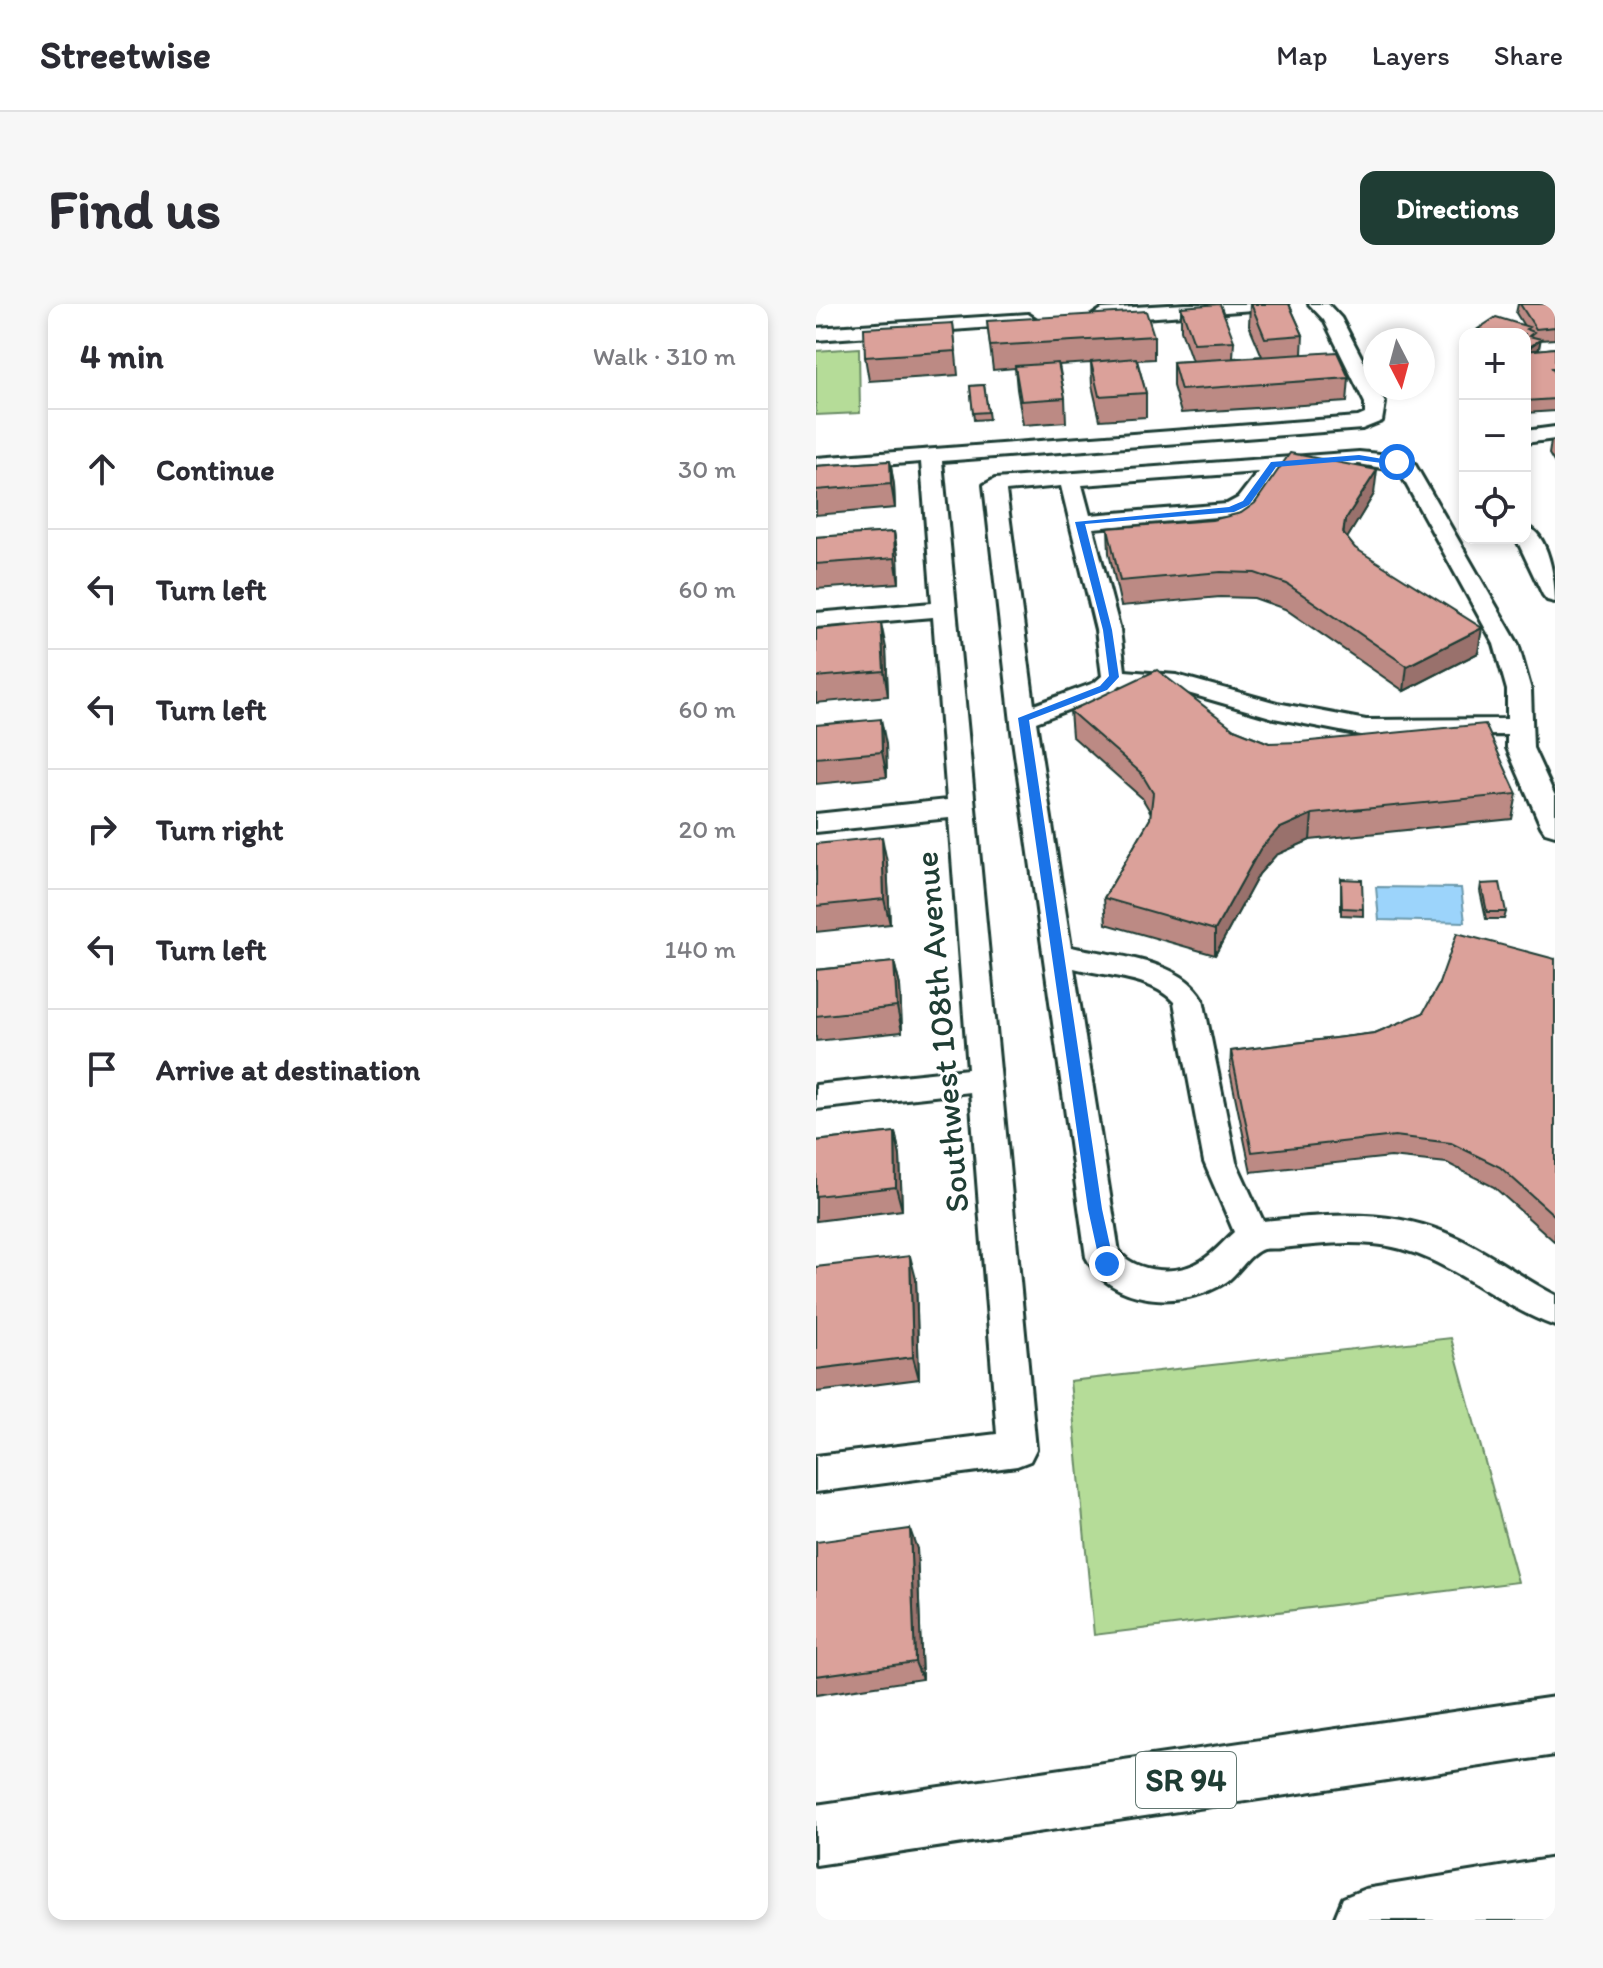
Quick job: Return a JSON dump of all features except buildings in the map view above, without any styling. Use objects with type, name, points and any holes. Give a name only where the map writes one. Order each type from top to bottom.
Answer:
[{"type":"main road","name":"SR 94","points":[[816,1835],[1555,1726]]},
{"type":"main road","points":[[1365,1920],[1555,1889]]},
{"type":"street","points":[[1078,317],[1267,304]]},
{"type":"street","points":[[816,464],[1362,423],[1375,417],[1375,403],[1332,318],[1318,304]]},
{"type":"street","points":[[816,334],[1046,319]]},
{"type":"street","points":[[1531,425],[1555,423]]},
{"type":"street","points":[[1531,436],[1555,433]]},
{"type":"street","name":"Southwest 108th Avenue","points":[[816,1474],[1017,1449],[959,808],[931,456]]},
{"type":"street","points":[[1555,826],[1520,748],[1519,690],[1506,644],[1426,505],[1411,470],[1397,462],[1370,458],[995,485],[1023,718],[1095,1209],[1107,1264],[1128,1279],[1166,1283],[1208,1274],[1253,1237],[1330,1228],[1375,1229],[1410,1235],[1457,1254],[1535,1304],[1555,1311]]},
{"type":"street","points":[[1080,522],[1231,510],[1246,503],[1274,464]]},
{"type":"street","points":[[1070,479],[1108,630],[1114,677]]},
{"type":"street","points":[[1530,544],[1555,595]]},
{"type":"street","points":[[816,620],[943,609]]},
{"type":"street","points":[[1023,718],[1103,688],[1114,677],[1176,682],[1274,710],[1366,728],[1519,727]]},
{"type":"street","points":[[816,823],[959,808]]},
{"type":"street","points":[[1057,954],[1158,977],[1175,984],[1188,999],[1220,1162],[1253,1237]]},
{"type":"street","points":[[816,1097],[984,1079]]},
{"type":"green space","points":[[859,348],[860,413],[816,415],[816,351]]},
{"type":"green space","points":[[1451,1338],[1518,1582],[1094,1635],[1070,1381]]},
{"type":"water","points":[[1376,887],[1461,888],[1465,922],[1379,920]]},
{"type":"route","points":[[1107,1264],[1103,1257],[1095,1209],[1023,718],[1086,695],[1113,681],[1114,666],[1108,630],[1080,522],[1231,510],[1246,503],[1274,464],[1359,458],[1397,462]]}]
